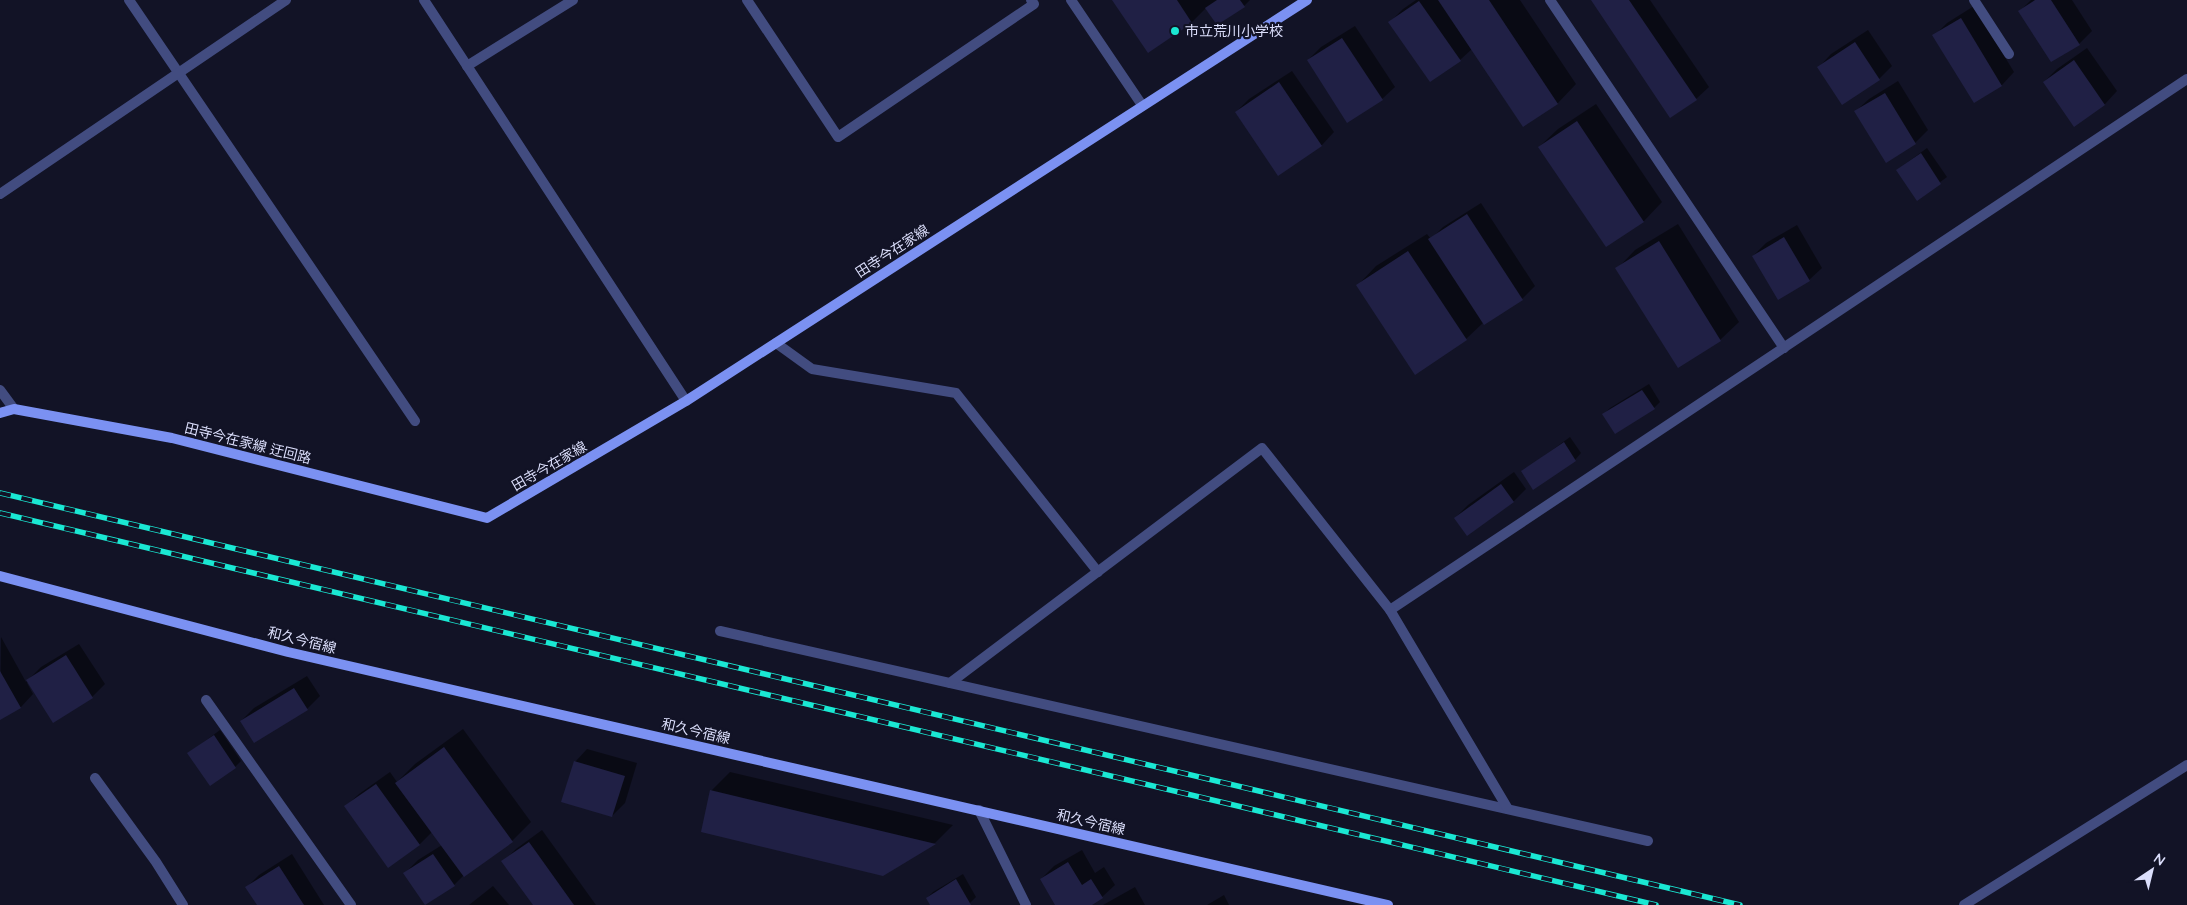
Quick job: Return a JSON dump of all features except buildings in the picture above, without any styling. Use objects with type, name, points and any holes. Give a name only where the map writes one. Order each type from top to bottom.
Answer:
[{"type":"main road","name":"田寺今在家線","points":[[487,518],[686,401],[1142,105],[1308,0]]},
{"type":"main road","name":"田寺今在家線 迂回路","points":[[0,413],[14,409],[172,438],[487,518]]},
{"type":"main road","name":"和久今宿線","points":[[0,576],[288,652],[1388,905]]},
{"type":"street","points":[[129,0],[180,72],[415,421]]},
{"type":"street","points":[[0,194],[286,0]]},
{"type":"street","points":[[424,0],[686,401]]},
{"type":"street","points":[[467,66],[573,0]]},
{"type":"street","points":[[748,0],[838,138],[1034,4],[1031,0]]},
{"type":"street","points":[[1071,0],[1142,105]]},
{"type":"street","points":[[1550,0],[1784,348]]},
{"type":"street","points":[[1974,0],[2009,54]]},
{"type":"street","points":[[1390,610],[2187,79]]},
{"type":"street","points":[[776,343],[812,369],[956,393],[1098,572]]},
{"type":"street","points":[[0,390],[14,409]]},
{"type":"street","points":[[950,683],[1262,448],[1390,610],[1508,809]]},
{"type":"street","points":[[720,631],[1648,841]]},
{"type":"street","points":[[206,700],[351,905]]},
{"type":"street","points":[[1964,905],[2187,765]]},
{"type":"street","points":[[95,778],[156,862],[183,905]]},
{"type":"street","points":[[979,810],[1026,905]]},
{"type":"railway","points":[[0,493],[1740,905]]},
{"type":"railway","points":[[0,513],[1656,905]]},
{"type":"place","name":"市立荒川小学校","points":[[1175,31]]}]
